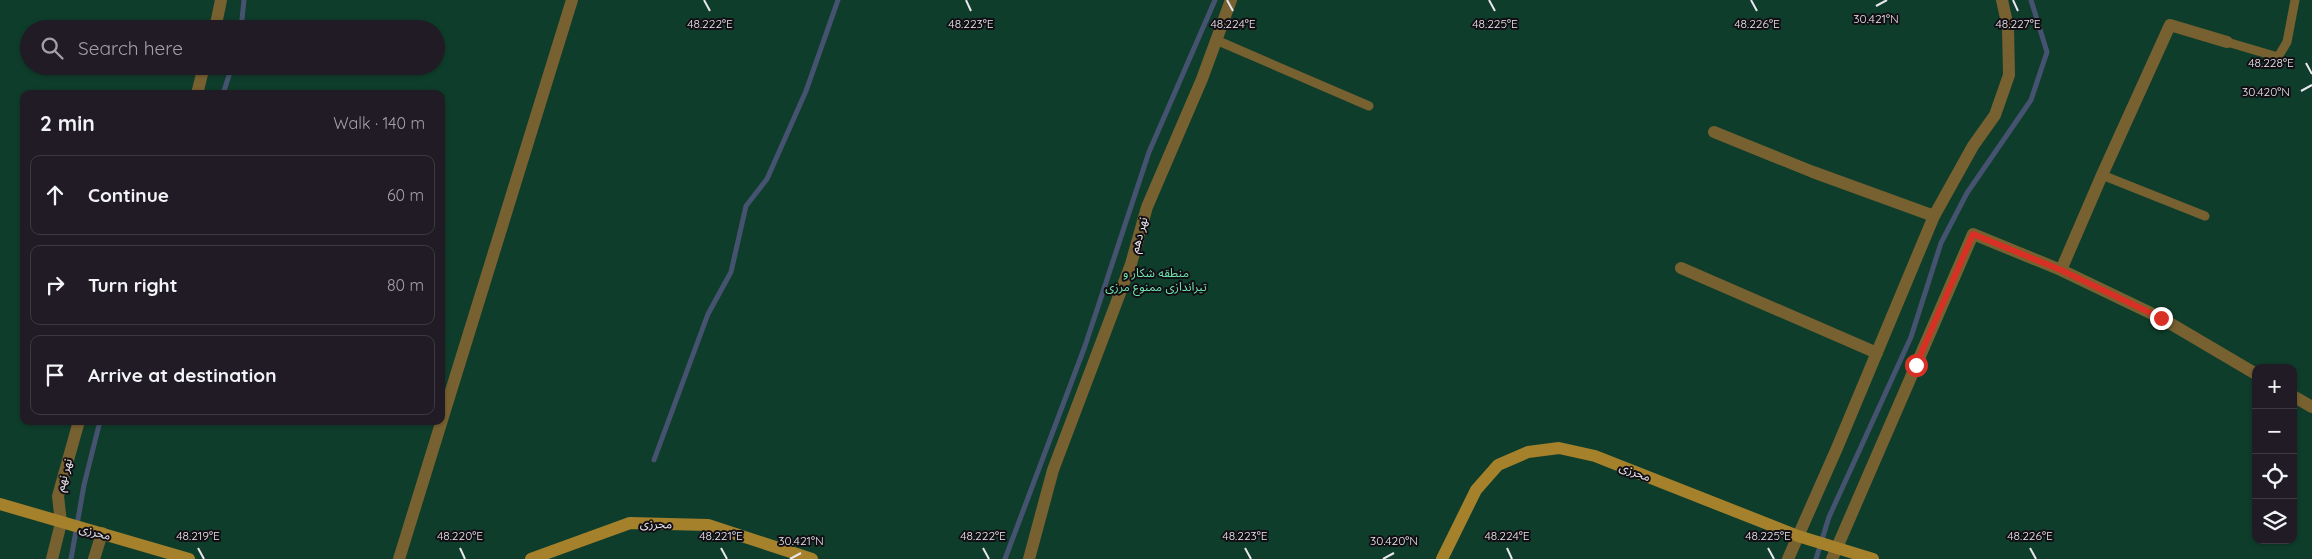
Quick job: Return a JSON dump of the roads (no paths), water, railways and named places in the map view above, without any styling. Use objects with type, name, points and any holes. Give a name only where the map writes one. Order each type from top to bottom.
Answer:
[{"type":"street","points":[[217,20],[221,0]]},
{"type":"street","points":[[445,410],[572,0]]},
{"type":"street","name":"نهر دهم","points":[[1029,559],[1053,470],[1131,264],[1147,207],[1231,0]]},
{"type":"street","points":[[1788,559],[1802,538],[1934,216],[1974,146],[1995,115],[2009,74],[2008,27],[2002,0]]},
{"type":"street","points":[[2061,270],[2170,25],[2227,42]]},
{"type":"street","points":[[198,90],[202,75]]},
{"type":"street","points":[[1714,132],[1814,172],[1934,216]]},
{"type":"street","points":[[1832,551],[1973,234],[2061,270],[2161,318],[2252,372]]},
{"type":"street","points":[[1681,268],[1877,353]]},
{"type":"street","points":[[2297,398],[2312,407]]},
{"type":"street","name":"نهر نهم","points":[[52,559],[65,524],[58,496],[78,425]]},
{"type":"street","points":[[399,559],[440,425]]},
{"type":"street","name":"محرزی","points":[[1442,559],[1476,490],[1498,465],[1528,452],[1559,448],[1594,456],[1832,551],[1873,559]]},
{"type":"street","name":"محرزی","points":[[0,504],[189,559]]},
{"type":"street","name":"محرزی","points":[[531,559],[630,523],[708,526],[812,559]]},
{"type":"street","points":[[94,559],[96,532]]},
{"type":"lane","points":[[2227,42],[2278,57],[2287,42],[2295,0]]},
{"type":"lane","points":[[1216,40],[1369,106]]},
{"type":"lane","points":[[2102,175],[2205,216]]},
{"type":"waterway","points":[[242,20],[244,0]]},
{"type":"waterway","points":[[654,460],[708,314],[731,272],[746,206],[767,179],[806,91],[838,0]]},
{"type":"waterway","points":[[1005,559],[1085,346],[1149,152],[1215,0]]},
{"type":"waterway","points":[[1816,559],[1829,517],[1911,337],[1941,243],[1967,193],[2031,100],[2047,52],[2031,0]]},
{"type":"waterway","points":[[224,90],[229,75]]},
{"type":"waterway","points":[[71,559],[84,485],[99,425]]},
{"type":"park label","name":"منطقه شکار و تیراندازی ممنوع مرزی","points":[[1156,280]]}]
